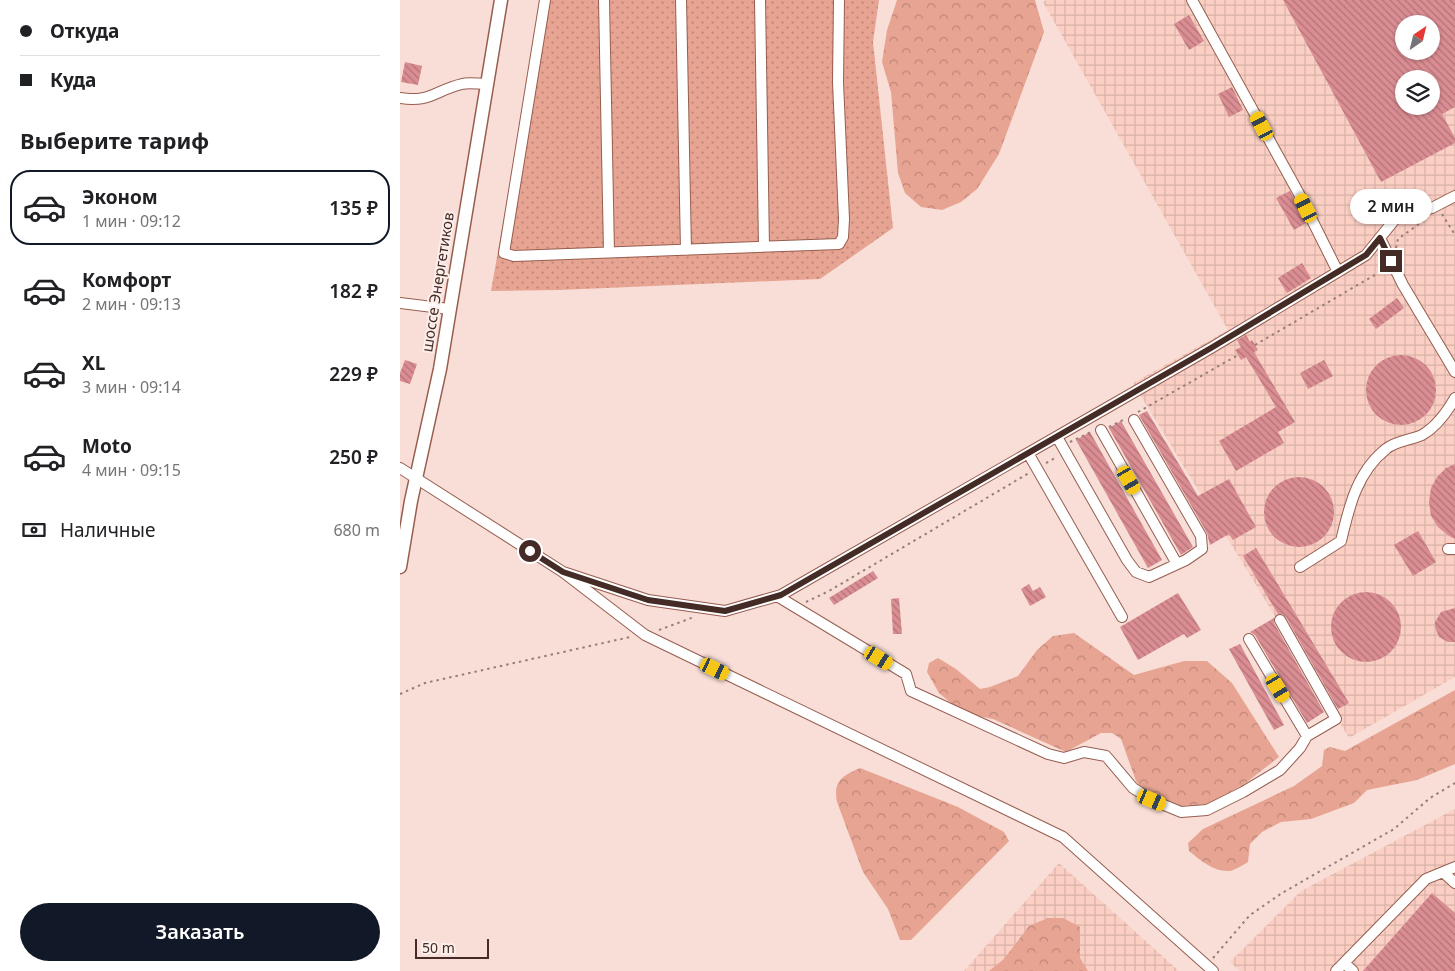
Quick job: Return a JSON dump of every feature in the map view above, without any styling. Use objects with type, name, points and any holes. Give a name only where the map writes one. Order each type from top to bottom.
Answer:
[{"type":"main road","name":"шоссе Энергетиков","points":[[400,567],[411,501],[440,369],[501,0]]},
{"type":"street","points":[[545,0],[504,253],[514,256],[839,244],[843,237],[838,82],[839,0]]},
{"type":"street","points":[[604,0],[609,252]]},
{"type":"street","points":[[681,0],[686,250]]},
{"type":"street","points":[[760,0],[764,246]]},
{"type":"street","points":[[1192,0],[1293,183],[1338,272]]},
{"type":"street","points":[[400,98],[410,100],[428,98],[463,84],[486,84]]},
{"type":"street","points":[[563,572],[648,600],[725,611],[777,596],[1028,454],[1211,348],[1366,255],[1400,213],[1432,208],[1455,196]]},
{"type":"street","points":[[1380,238],[1404,285],[1455,372]]},
{"type":"street","points":[[400,303],[450,308]]},
{"type":"street","points":[[1300,567],[1341,541],[1349,506],[1365,470],[1387,448],[1423,434],[1446,414],[1455,398]]},
{"type":"street","points":[[1057,437],[1127,560],[1136,572],[1149,578],[1202,549],[1201,536],[1134,420]]},
{"type":"street","points":[[1101,430],[1177,564]]},
{"type":"street","points":[[1028,454],[1122,617]]},
{"type":"street","points":[[400,468],[563,572],[645,635],[1063,837],[1210,969]]},
{"type":"street","points":[[777,596],[906,674],[911,691],[1048,754],[1064,758],[1084,752],[1106,756],[1134,788],[1152,800],[1181,812],[1207,810],[1251,788],[1280,770],[1300,748],[1306,736],[1336,719],[1280,620]]},
{"type":"street","points":[[1249,639],[1306,736]]},
{"type":"street","points":[[1336,971],[1426,878],[1444,873],[1455,867]]},
{"type":"street","points":[[1444,873],[1455,883]]},
{"type":"street","points":[[1344,962],[1353,971]]},
{"type":"path","points":[[1439,209],[1455,235]]},
{"type":"path","points":[[1255,345],[1389,267],[1398,239],[1432,214]]},
{"type":"path","points":[[794,607],[829,591],[1037,469],[1060,455],[1072,441],[1131,416],[1238,355]]},
{"type":"path","points":[[400,694],[426,683],[627,637],[645,635],[697,616]]},
{"type":"path","points":[[1210,969],[1250,914],[1282,893],[1394,829],[1430,798],[1455,783]]},
{"type":"shaded area","points":[[1046,0],[1455,0],[1455,677],[1349,738],[1133,383],[1228,330],[1043,2]]},
{"type":"shaded area","points":[[1455,809],[1455,971],[1240,971],[1230,962],[1301,891]]},
{"type":"shaded area","points":[[1059,863],[1179,971],[964,971]]},
{"type":"green space","points":[[540,0],[879,0],[873,42],[893,228],[820,279],[491,291]]},
{"type":"green space","points":[[897,0],[1035,0],[1044,32],[999,154],[977,189],[961,202],[942,210],[921,207],[905,193],[898,173],[891,92],[882,62],[887,30]]},
{"type":"green space","points":[[1074,633],[1134,675],[1184,661],[1207,661],[1232,683],[1279,757],[1243,785],[1207,804],[1168,807],[1142,790],[1136,781],[1121,739],[1112,733],[1101,733],[1066,752],[993,719],[963,713],[939,693],[927,672],[929,663],[938,658],[956,669],[980,689],[990,687],[1018,676],[1037,650],[1053,636]]},
{"type":"green space","points":[[1455,690],[1455,764],[1417,780],[1367,790],[1354,803],[1311,819],[1281,822],[1262,832],[1250,844],[1248,862],[1230,871],[1213,868],[1189,851],[1188,843],[1203,829],[1294,786],[1322,766],[1324,750],[1330,747],[1345,751]]},
{"type":"green space","points":[[860,768],[958,807],[1004,832],[1009,841],[911,940],[900,940],[888,909],[863,872],[837,802],[836,789],[840,780]]},
{"type":"green space","points":[[1048,918],[1063,918],[1080,927],[1080,958],[1088,971],[989,971],[1004,959],[1029,926]]},
{"type":"building","points":[[1283,0],[1455,0],[1455,107],[1442,114],[1455,138],[1455,143],[1381,182]]},
{"type":"building","points":[[1189,15],[1204,41],[1189,50],[1174,24]]},
{"type":"building","points":[[405,62],[422,66],[418,85],[401,82]]},
{"type":"building","points":[[1232,87],[1243,110],[1229,117],[1218,94]]},
{"type":"building","points":[[1290,191],[1306,223],[1294,230],[1276,198]]},
{"type":"building","points":[[1302,263],[1311,278],[1287,293],[1278,278]]},
{"type":"building","points":[[1397,298],[1404,308],[1376,329],[1369,319]]},
{"type":"building","points":[[1246,335],[1250,342],[1252,340],[1258,350],[1254,352],[1295,422],[1278,432],[1284,443],[1236,471],[1219,441],[1276,407],[1246,357],[1241,360],[1235,350],[1241,347],[1237,340]]},
{"type":"building","points":[[1401,355],[1420,361],[1430,371],[1436,390],[1430,409],[1420,419],[1401,425],[1382,419],[1372,409],[1366,390],[1372,371],[1382,361]]},
{"type":"building","points":[[405,360],[417,364],[410,384],[400,381],[400,373]]},
{"type":"building","points":[[1324,360],[1333,376],[1308,389],[1300,373]]},
{"type":"building","points":[[1147,411],[1198,496],[1229,479],[1256,527],[1233,540],[1229,534],[1210,545],[1207,533],[1139,415]]},
{"type":"building","points":[[1121,421],[1193,547],[1181,555],[1109,428]]},
{"type":"building","points":[[1090,432],[1162,560],[1148,568],[1076,440]]},
{"type":"building","points":[[1455,464],[1455,539],[1438,527],[1431,516],[1429,502],[1431,488],[1437,477],[1446,468]]},
{"type":"building","points":[[1299,477],[1318,483],[1328,493],[1334,512],[1328,531],[1318,541],[1299,547],[1280,541],[1270,531],[1264,512],[1270,493],[1280,483]]},
{"type":"building","points":[[1418,531],[1436,562],[1413,576],[1394,545]]},
{"type":"building","points":[[1256,548],[1349,703],[1338,709],[1286,617],[1283,614],[1278,614],[1243,556]]},
{"type":"building","points":[[873,571],[878,578],[834,605],[829,598]]},
{"type":"building","points":[[1029,584],[1033,591],[1040,587],[1046,597],[1030,606],[1021,589]]},
{"type":"building","points":[[1366,592],[1385,598],[1395,608],[1401,627],[1395,646],[1385,656],[1366,662],[1347,656],[1337,646],[1331,627],[1337,608],[1347,598]]},
{"type":"building","points":[[1178,593],[1201,630],[1187,638],[1184,634],[1138,660],[1120,627]]},
{"type":"building","points":[[899,598],[902,634],[893,634],[891,599]]},
{"type":"building","points":[[1455,608],[1455,642],[1448,642],[1439,637],[1435,622],[1441,612]]},
{"type":"building","points":[[1274,618],[1274,623],[1324,712],[1307,723],[1255,635],[1250,632]]},
{"type":"building","points":[[1240,644],[1284,725],[1274,730],[1229,649]]},
{"type":"building","points":[[1432,893],[1455,913],[1455,971],[1363,971]]},
{"type":"route","points":[[530,551],[563,572],[648,600],[725,611],[781,595],[1211,348],[1366,255],[1380,238],[1391,261]]}]
